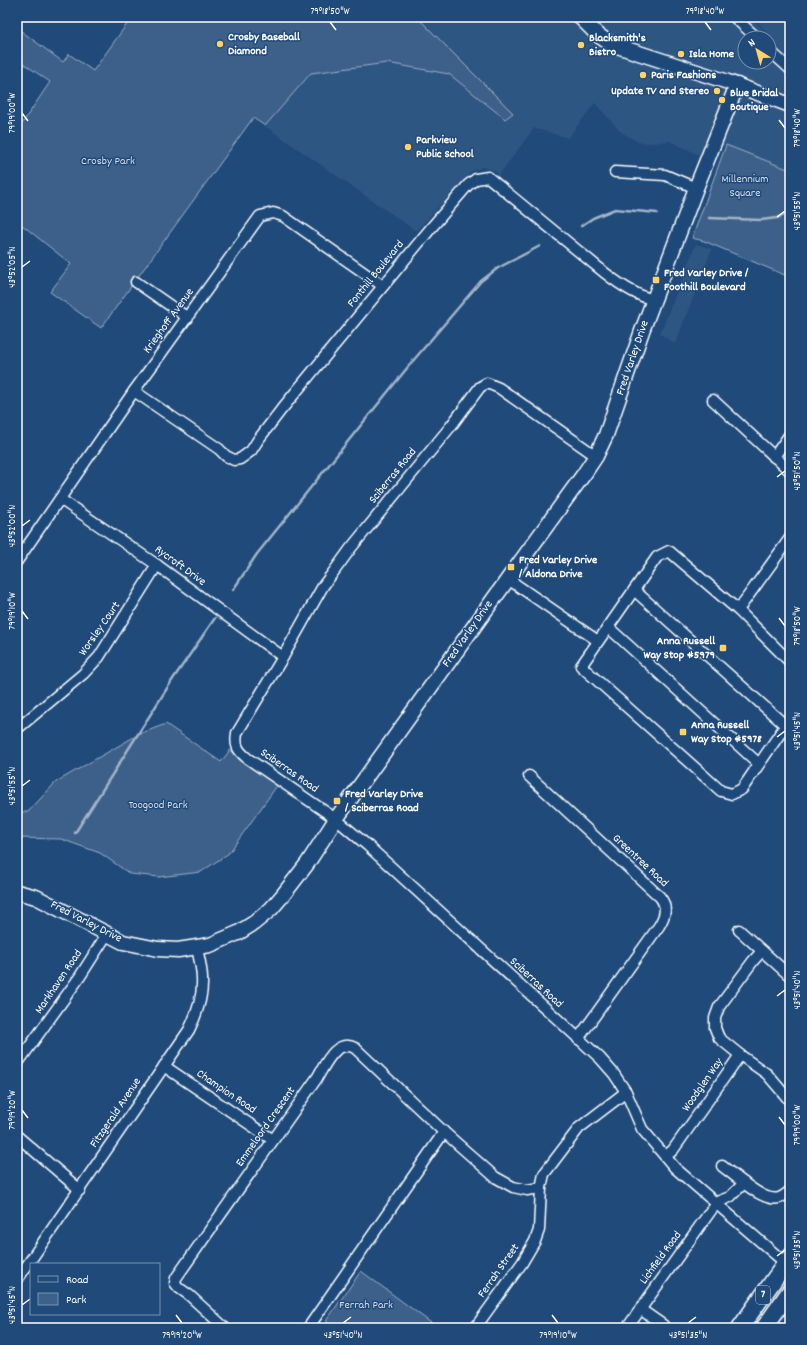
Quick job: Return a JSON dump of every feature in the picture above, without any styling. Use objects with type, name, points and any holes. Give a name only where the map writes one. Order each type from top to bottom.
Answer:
[{"type":"main road","name":"7","points":[[740,1328],[789,1262]]},
{"type":"main road","name":"7","points":[[764,1328],[790,1291]]},
{"type":"street","points":[[580,17],[598,35],[611,44],[737,85],[790,105]]},
{"type":"street","points":[[734,17],[748,30]]},
{"type":"street","points":[[777,57],[790,69]]},
{"type":"street","name":"Fred Varley Drive","points":[[17,892],[36,897],[123,942],[158,949],[178,950],[210,945],[238,933],[254,923],[271,909],[307,864],[336,819],[596,456],[606,435],[654,300],[737,85]]},
{"type":"street","points":[[615,172],[665,175],[696,188]]},
{"type":"street","name":"Fonthill Boulevard","points":[[134,391],[220,449],[226,456],[234,460],[240,459],[251,451],[281,410],[383,286],[468,185],[476,179],[488,177],[605,273],[619,283],[647,298],[654,300]]},
{"type":"street","name":"Krieghoff Avenue","points":[[17,561],[134,391],[260,216],[273,213],[283,216],[383,286]]},
{"type":"street","points":[[136,282],[188,318]]},
{"type":"street","name":"Sciberras Road","points":[[596,456],[499,388],[487,383],[480,387],[451,426],[339,564],[323,586],[283,657],[237,733],[236,742],[239,752],[336,819],[384,860],[600,1058],[614,1074],[626,1092],[642,1129],[675,1168],[789,1262]]},
{"type":"street","points":[[713,400],[790,471]]},
{"type":"street","points":[[774,457],[790,434]]},
{"type":"street","name":"Rycroft Drive","points":[[60,499],[157,565],[283,657]]},
{"type":"street","points":[[738,610],[790,538]]},
{"type":"street","points":[[634,590],[788,722],[742,789],[732,794],[721,791],[581,666],[657,557],[669,551],[738,610],[790,662]]},
{"type":"street","name":"Worsley Court","points":[[17,729],[83,674],[99,657],[157,565]]},
{"type":"street","points":[[508,578],[598,641]]},
{"type":"street","points":[[608,626],[759,764]]},
{"type":"street","name":"Greentree Road","points":[[529,776],[660,897],[664,902],[666,909],[659,926],[578,1039]]},
{"type":"street","points":[[739,930],[790,976]]},
{"type":"street","name":"Markhaven Road","points":[[17,1064],[79,978],[107,934]]},
{"type":"street","name":"Fitzgerald Avenue","points":[[17,1280],[180,1044],[197,1014],[202,979],[197,948]]},
{"type":"street","name":"Woodglen Way","points":[[666,1156],[672,1150],[740,1055],[720,1038],[715,1028],[715,1018],[719,1007],[762,951]]},
{"type":"street","name":"Emmeloord Crescent","points":[[225,1328],[189,1295],[178,1288],[175,1283],[176,1278],[317,1078],[332,1054],[341,1046],[350,1045],[355,1048],[444,1132],[495,1177],[514,1187],[527,1190],[541,1188]]},
{"type":"street","points":[[740,1055],[767,1074],[790,1101]]},
{"type":"street","name":"Champion Road","points":[[164,1066],[273,1140]]},
{"type":"street","name":"Ferrah Street","points":[[475,1328],[522,1263],[535,1241],[539,1230],[541,1188],[544,1174],[579,1128],[626,1092]]},
{"type":"street","points":[[308,1328],[444,1132]]},
{"type":"street","points":[[17,1136],[80,1190]]},
{"type":"street","points":[[722,1166],[752,1189],[771,1198],[780,1198],[790,1191]]},
{"type":"street","points":[[717,1202],[730,1197],[744,1183]]},
{"type":"street","name":"Lichfield Road","points":[[627,1328],[717,1202]]},
{"type":"street","points":[[640,1309],[665,1328]]},
{"type":"shaded area","points":[[417,17],[750,17],[764,30],[737,30],[737,70],[777,70],[777,30],[765,30],[753,17],[790,17],[790,170],[726,145],[699,155],[670,141],[652,143],[638,142],[621,132],[595,103],[568,138],[534,128],[499,175],[494,170],[482,167],[472,171],[416,231],[265,126],[311,73],[387,63],[449,74],[504,119],[512,113]]},
{"type":"shaded area","points":[[696,244],[712,249],[675,344],[660,334]]},
{"type":"green space","name":"Crosby Park","points":[[132,17],[417,17],[513,113],[505,119],[449,74],[387,63],[311,73],[265,126],[253,118],[101,328],[50,292],[71,264],[17,221],[17,131],[50,82],[17,59],[17,28],[63,62],[69,54],[93,71]]},
{"type":"green space","name":"Millennium Square","points":[[726,145],[790,170],[790,271],[787,276],[704,241],[692,238]]},
{"type":"green space","name":"Toogood Park","points":[[166,724],[221,762],[230,750],[279,783],[229,853],[201,872],[159,877],[130,874],[100,853],[61,839],[17,838],[17,812],[28,812],[56,782],[139,734]]},
{"type":"green space","name":"Ferrah Park","points":[[361,1271],[438,1328],[336,1328],[326,1321]]},
{"type":"waterway","points":[[581,226],[593,218],[615,209],[657,213]]},
{"type":"waterway","points":[[709,218],[761,220],[777,218],[790,212]]},
{"type":"waterway","points":[[233,590],[257,554],[412,362],[481,281],[498,268],[540,246]]},
{"type":"waterway","points":[[75,833],[173,679],[215,618]]},
{"type":"place","name":"Crosby Baseball Diamond","points":[[220,44]]},
{"type":"place","name":"Blacksmith's Bistro","points":[[581,45]]},
{"type":"place","name":"Isla Home","points":[[681,54]]},
{"type":"place","name":"Paris Fashions","points":[[643,75]]},
{"type":"place","name":"Update TV and Stereo","points":[[717,91]]},
{"type":"place","name":"Blue Bridal Boutique","points":[[722,100]]},
{"type":"place","name":"Parkview Public School","points":[[408,147]]},
{"type":"place","name":"Fred Varley Drive / Foothill Boulevard","points":[[656,280]]},
{"type":"place","name":"Fred Varley Drive / Aldona Drive","points":[[511,567]]},
{"type":"place","name":"Anna Russell Way Stop #5979","points":[[723,648]]},
{"type":"place","name":"Anna Russell Way Stop #5978","points":[[683,732]]},
{"type":"place","name":"Fred Varley Drive / Sciberras Road","points":[[337,801]]}]
